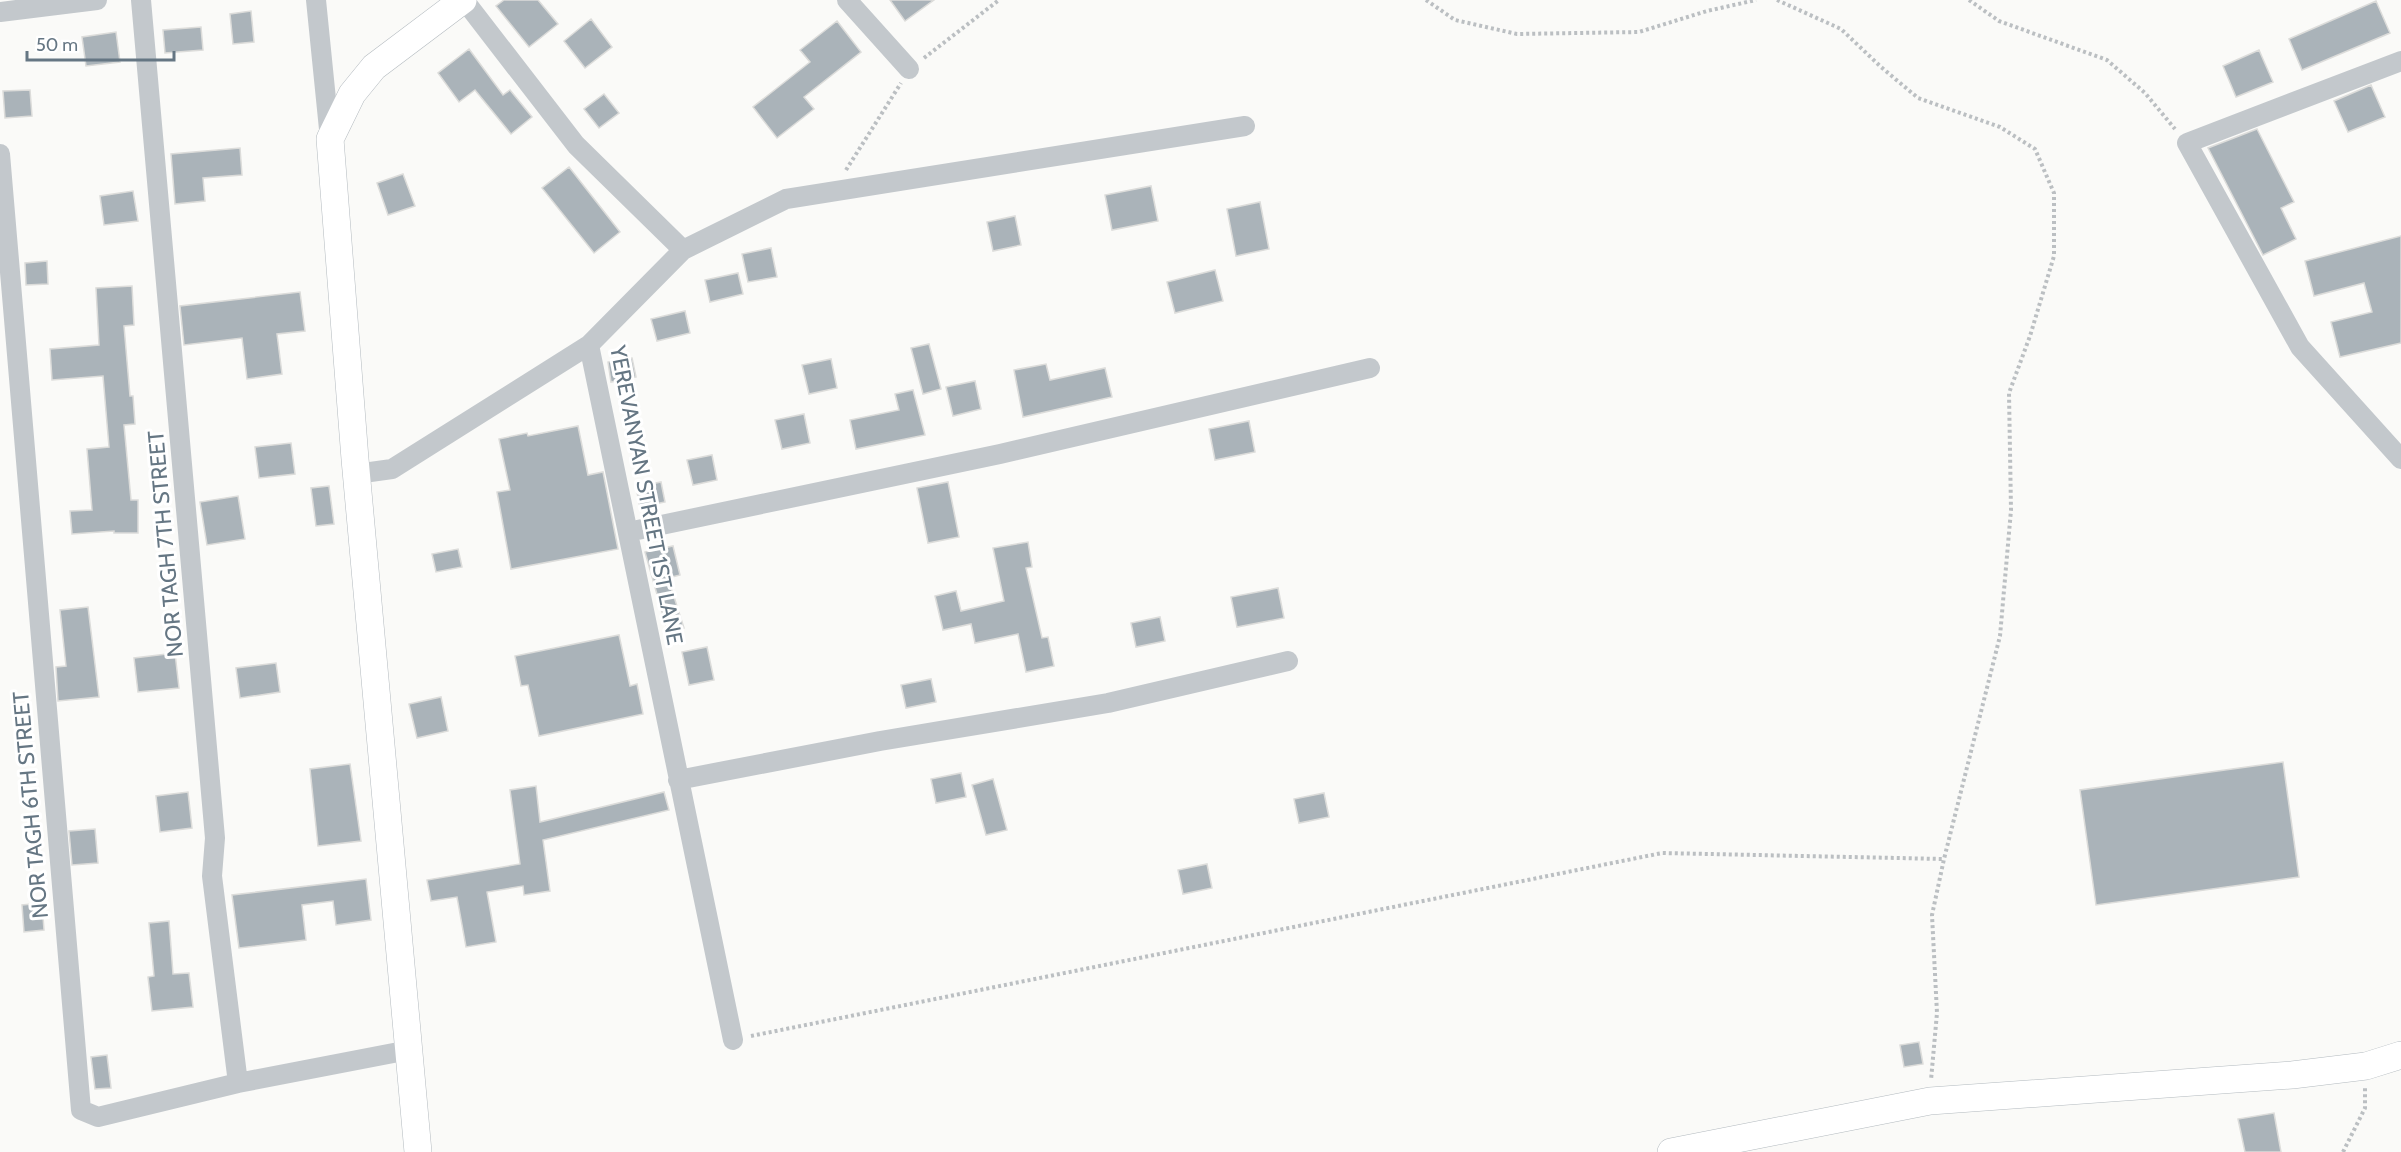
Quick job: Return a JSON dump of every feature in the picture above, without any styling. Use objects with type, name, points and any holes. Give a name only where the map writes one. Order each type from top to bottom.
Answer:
[{"type":"main road","points":[[418,1152],[356,474],[330,139],[352,94],[374,67],[464,0]]},
{"type":"main road","points":[[1671,1152],[1930,1101],[2292,1075],[2366,1066],[2401,1055]]},
{"type":"street","points":[[0,12],[97,0]]},
{"type":"street","name":"NOR TAGH 7TH STREET","points":[[141,0],[215,838],[212,876],[238,1083]]},
{"type":"street","points":[[316,0],[330,139]]},
{"type":"street","points":[[464,0],[576,145],[682,250]]},
{"type":"street","points":[[847,0],[909,69]]},
{"type":"street","points":[[2401,61],[2187,143],[2300,347],[2401,459]]},
{"type":"street","name":"YEREVANYAN STREET 1ST LANE","points":[[733,1040],[589,345],[682,250],[786,199],[1245,126]]},
{"type":"street","name":"NOR TAGH 6TH STREET","points":[[0,154],[81,1110],[98,1117],[238,1083]]},
{"type":"street","points":[[356,474],[392,469],[589,345]]},
{"type":"street","points":[[628,532],[1000,454],[1370,368]]},
{"type":"street","points":[[678,780],[880,741],[1108,703],[1288,660]]},
{"type":"street","points":[[238,1083],[409,1050]]},
{"type":"path","points":[[1426,0],[1455,20],[1517,34],[1639,32],[1707,11],[1756,0]]},
{"type":"path","points":[[1777,0],[1841,29],[1918,98],[2000,127],[2035,150],[2054,193],[2054,256],[2030,336],[2009,393],[2011,510],[2000,636],[1932,915],[1937,1013],[1930,1101]]},
{"type":"path","points":[[1970,0],[1999,21],[2107,60],[2145,93],[2187,143]]},
{"type":"path","points":[[733,1040],[1662,854],[1944,859]]},
{"type":"path","points":[[2343,1152],[2365,1108],[2366,1066]]},
{"type":"building","points":[[504,0],[538,0],[558,24],[529,47],[496,6]]},
{"type":"building","points":[[890,0],[934,0],[905,21]]},
{"type":"building","points":[[2376,1],[2390,33],[2302,70],[2289,39]]},
{"type":"building","points":[[251,11],[254,42],[233,44],[230,14]]},
{"type":"building","points":[[591,19],[612,47],[585,68],[564,41]]},
{"type":"building","points":[[837,21],[861,52],[804,97],[814,109],[777,138],[753,107],[810,62],[800,50]]},
{"type":"building","points":[[201,27],[203,50],[165,53],[163,30]]},
{"type":"building","points":[[116,32],[120,62],[86,66],[82,37]]},
{"type":"building","points":[[469,49],[503,95],[510,90],[532,117],[511,134],[475,90],[459,102],[438,73]]},
{"type":"building","points":[[2259,50],[2273,82],[2236,97],[2223,66]]},
{"type":"building","points":[[2371,85],[2385,117],[2348,132],[2334,101]]},
{"type":"building","points":[[30,90],[32,116],[5,118],[3,91]]},
{"type":"building","points":[[604,94],[619,113],[599,128],[584,109]]},
{"type":"building","points":[[2257,129],[2294,202],[2281,208],[2296,239],[2263,255],[2208,148]]},
{"type":"building","points":[[240,148],[242,175],[203,178],[205,201],[175,204],[171,154]]},
{"type":"building","points":[[569,167],[620,232],[594,253],[542,188]]},
{"type":"building","points":[[403,174],[415,206],[388,215],[377,183]]},
{"type":"building","points":[[1151,186],[1158,221],[1112,230],[1105,195]]},
{"type":"building","points":[[133,191],[138,221],[104,225],[100,196]]},
{"type":"building","points":[[1260,202],[1269,249],[1236,256],[1227,209]]},
{"type":"building","points":[[1015,216],[1021,245],[993,251],[987,222]]},
{"type":"building","points":[[2401,236],[2401,343],[2340,357],[2331,322],[2372,312],[2364,283],[2314,296],[2305,261]]},
{"type":"building","points":[[771,248],[777,277],[748,282],[742,254]]},
{"type":"building","points":[[47,261],[48,284],[26,285],[25,263]]},
{"type":"building","points":[[1215,270],[1223,301],[1175,313],[1167,282]]},
{"type":"building","points":[[738,273],[743,294],[710,302],[705,280]]},
{"type":"building","points":[[132,286],[134,325],[124,326],[130,396],[133,396],[135,424],[124,425],[131,500],[138,500],[138,533],[114,533],[114,531],[72,534],[70,511],[92,510],[87,449],[109,447],[103,376],[52,380],[50,349],[99,345],[96,288]]},
{"type":"building","points":[[300,292],[305,331],[277,334],[282,374],[247,379],[242,338],[184,345],[180,306]]},
{"type":"building","points":[[685,311],[690,333],[657,341],[651,319]]},
{"type":"building","points":[[929,344],[941,389],[923,394],[911,348]]},
{"type":"building","points":[[632,358],[636,377],[611,382],[608,362]]},
{"type":"building","points":[[831,359],[837,388],[809,394],[802,365]]},
{"type":"building","points":[[1046,364],[1050,380],[1105,368],[1112,397],[1023,417],[1014,370]]},
{"type":"building","points":[[975,381],[981,409],[953,416],[946,387]]},
{"type":"building","points":[[913,390],[925,435],[856,449],[850,420],[899,410],[895,394]]},
{"type":"building","points":[[804,414],[810,443],[782,449],[775,420]]},
{"type":"building","points":[[1249,421],[1255,452],[1215,460],[1209,429]]},
{"type":"building","points":[[578,426],[588,475],[603,472],[618,549],[511,569],[497,492],[510,490],[499,439]]},
{"type":"building","points":[[291,443],[295,474],[259,478],[255,447]]},
{"type":"building","points":[[712,455],[717,480],[693,485],[687,460]]},
{"type":"building","points":[[661,482],[665,502],[640,507],[636,487]]},
{"type":"building","points":[[948,482],[959,537],[928,543],[917,488]]},
{"type":"building","points":[[329,486],[334,524],[316,526],[311,488]]},
{"type":"building","points":[[238,496],[245,539],[207,545],[200,502]]},
{"type":"building","points":[[1028,542],[1032,567],[1026,568],[1042,638],[1048,637],[1054,666],[1026,672],[1018,634],[975,643],[971,624],[943,630],[935,596],[956,591],[961,611],[1004,601],[993,548]]},
{"type":"building","points":[[673,546],[680,575],[668,578],[684,628],[668,633],[645,552]]},
{"type":"building","points":[[458,549],[462,567],[436,572],[432,554]]},
{"type":"building","points":[[1278,588],[1284,618],[1237,627],[1231,597]]},
{"type":"building","points":[[88,607],[99,697],[58,701],[56,667],[66,666],[60,610]]},
{"type":"building","points":[[1160,617],[1165,641],[1136,647],[1131,623]]},
{"type":"building","points":[[619,635],[630,686],[637,684],[643,714],[539,736],[528,685],[521,686],[515,656]]},
{"type":"building","points":[[707,647],[714,680],[689,685],[682,652]]},
{"type":"building","points":[[175,653],[179,688],[138,692],[134,658]]},
{"type":"building","points":[[276,663],[280,692],[240,698],[236,668]]},
{"type":"building","points":[[931,679],[936,702],[906,708],[901,685]]},
{"type":"building","points":[[441,697],[448,731],[417,738],[409,704]]},
{"type":"building","points":[[2283,762],[2299,877],[2096,905],[2080,790]]},
{"type":"building","points":[[350,764],[361,841],[318,846],[310,769]]},
{"type":"building","points":[[961,773],[966,797],[936,803],[931,779]]},
{"type":"building","points":[[993,779],[1007,830],[986,835],[972,785]]},
{"type":"building","points":[[536,786],[540,822],[664,792],[669,810],[543,840],[550,891],[524,895],[523,886],[487,892],[496,942],[466,947],[457,897],[431,901],[427,880],[520,864],[510,790]]},
{"type":"building","points":[[188,792],[192,828],[160,832],[156,796]]},
{"type":"building","points":[[1324,793],[1329,817],[1299,823],[1294,799]]},
{"type":"building","points":[[95,829],[98,863],[72,865],[69,831]]},
{"type":"building","points":[[1207,864],[1212,888],[1183,894],[1178,870]]},
{"type":"building","points":[[366,879],[371,920],[336,925],[333,901],[302,905],[306,940],[239,948],[232,895]]},
{"type":"building","points":[[42,903],[44,930],[24,932],[22,905]]},
{"type":"building","points":[[169,921],[173,974],[189,973],[193,1007],[152,1011],[148,977],[154,976],[149,923]]},
{"type":"building","points":[[1919,1042],[1923,1064],[1904,1067],[1900,1045]]},
{"type":"building","points":[[107,1055],[111,1088],[95,1089],[91,1057]]},
{"type":"building","points":[[2274,1113],[2281,1152],[2245,1152],[2238,1119]]}]
